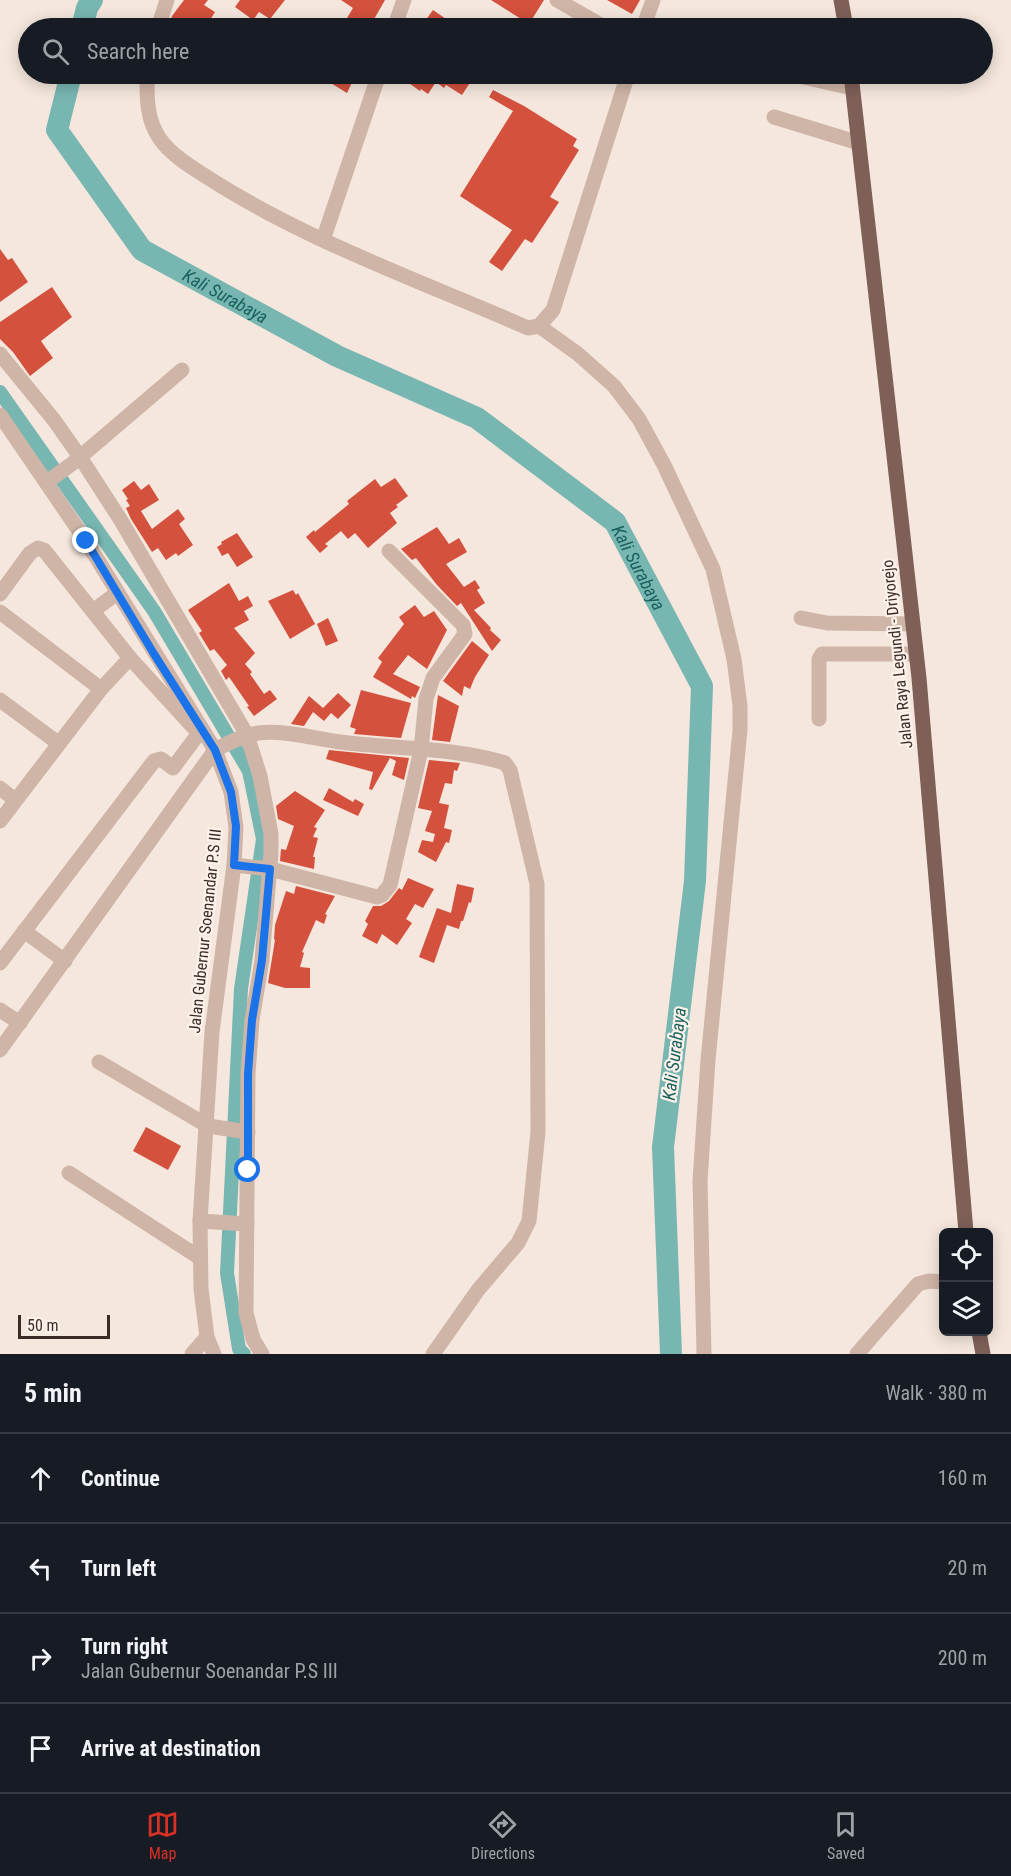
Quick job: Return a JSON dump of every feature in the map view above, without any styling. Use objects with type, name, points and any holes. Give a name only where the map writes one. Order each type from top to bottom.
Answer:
[{"type":"main road","points":[[841,0],[844,18]]},
{"type":"main road","name":"Jalan Raya Legundi - Driyorejo","points":[[852,84],[916,654],[966,1228]]},
{"type":"main road","points":[[980,1336],[984,1354]]},
{"type":"street","points":[[161,18],[167,0]]},
{"type":"street","points":[[398,18],[404,0]]},
{"type":"street","points":[[557,0],[588,18]]},
{"type":"street","points":[[647,18],[653,0]]},
{"type":"street","points":[[147,84],[147,105],[153,125],[161,141],[186,164],[236,195],[324,240],[528,328],[539,326],[553,310],[625,84]]},
{"type":"street","points":[[324,240],[376,84]]},
{"type":"street","points":[[774,117],[859,142]]},
{"type":"street","points":[[539,326],[578,354],[614,386],[639,419],[664,465],[713,569],[734,659],[740,706],[740,730],[708,1060],[700,1181],[704,1354]]},
{"type":"street","points":[[0,354],[54,420],[77,460],[120,519],[244,736],[260,777],[271,834],[266,868],[262,960],[252,1020],[241,1224],[246,1313],[253,1339],[262,1354]]},
{"type":"street","points":[[51,479],[77,460],[182,370]]},
{"type":"street","name":"Jalan Gubernur Soenandar P.S III","points":[[0,415],[51,479],[200,731],[219,748],[231,792],[238,865],[212,1032],[208,1077],[212,1126],[200,1258],[207,1337],[214,1354]]},
{"type":"street","points":[[0,594],[30,553],[38,548],[44,550],[130,658],[200,731],[173,768]]},
{"type":"street","points":[[238,865],[266,868],[377,897],[382,895],[390,885],[421,750],[429,688],[433,678],[463,638],[465,629],[388,551]]},
{"type":"street","points":[[93,611],[117,593]]},
{"type":"street","points":[[0,612],[101,689]]},
{"type":"street","points":[[106,628],[130,613]]},
{"type":"street","points":[[801,618],[827,623],[913,624]]},
{"type":"street","points":[[819,719],[819,658],[822,654],[916,654]]},
{"type":"street","points":[[0,821],[101,689],[130,658]]},
{"type":"street","points":[[0,700],[58,744]]},
{"type":"street","points":[[0,1050],[191,783],[219,748],[244,736],[258,733],[288,734],[451,753],[505,763],[510,770],[537,884],[538,1132],[530,1221],[519,1244],[478,1290],[434,1354]]},
{"type":"street","points":[[0,963],[154,761],[160,759],[191,783]]},
{"type":"street","points":[[0,788],[15,800]]},
{"type":"street","points":[[24,931],[65,961]]},
{"type":"street","points":[[0,1010],[20,1023]]},
{"type":"street","points":[[99,1062],[212,1126],[245,1132]]},
{"type":"street","points":[[69,1173],[200,1258]]},
{"type":"street","points":[[205,1221],[241,1224]]},
{"type":"street","points":[[857,1354],[918,1284],[939,1282]]},
{"type":"street","points":[[192,1354],[207,1337]]},
{"type":"building","points":[[184,0],[208,0],[204,5],[215,12],[211,18],[171,18]]},
{"type":"building","points":[[240,0],[285,0],[271,18],[259,12],[254,18],[250,18],[235,7]]},
{"type":"building","points":[[341,0],[385,0],[375,18],[347,18],[353,8]]},
{"type":"building","points":[[491,0],[544,0],[533,18],[520,18]]},
{"type":"building","points":[[607,0],[640,0],[632,14]]},
{"type":"building","points":[[433,10],[445,18],[427,18]]},
{"type":"building","points":[[332,84],[351,84],[347,93]]},
{"type":"building","points":[[410,84],[435,84],[428,94],[421,89],[420,91]]},
{"type":"building","points":[[439,84],[469,84],[462,95],[446,85],[444,88]]},
{"type":"building","points":[[493,90],[577,139],[573,146],[579,150],[550,197],[559,202],[532,243],[525,239],[502,271],[489,262],[512,230],[460,196],[513,111],[489,97]]},
{"type":"building","points":[[0,249],[8,260],[12,258],[28,282],[0,302]]},
{"type":"building","points":[[52,287],[72,317],[41,341],[53,358],[30,376],[13,352],[0,339],[0,322]]},
{"type":"building","points":[[395,478],[408,496],[390,513],[397,523],[368,548],[355,533],[348,539],[341,531],[325,544],[328,546],[320,553],[306,537],[349,504],[347,501],[375,479],[381,487]]},
{"type":"building","points":[[134,481],[141,490],[149,484],[159,500],[141,511],[152,529],[178,509],[185,519],[179,524],[193,545],[178,556],[176,553],[166,560],[158,548],[152,552],[126,508],[130,506],[122,490]]},
{"type":"building","points":[[437,527],[449,544],[459,538],[467,552],[446,564],[464,587],[475,580],[480,588],[477,590],[485,603],[474,610],[501,640],[492,651],[461,603],[457,606],[416,558],[412,560],[401,549]]},
{"type":"building","points":[[237,533],[253,557],[237,567],[228,553],[222,556],[217,547],[222,544],[221,542]]},
{"type":"building","points":[[229,583],[239,601],[248,596],[253,606],[244,611],[249,620],[234,628],[255,653],[245,664],[264,694],[270,690],[277,699],[254,716],[229,677],[226,680],[221,671],[227,665],[214,649],[210,651],[199,633],[202,631],[188,610]]},
{"type":"building","points":[[293,590],[296,595],[298,593],[315,624],[290,639],[268,601]]},
{"type":"building","points":[[415,605],[424,617],[434,611],[447,630],[427,669],[408,655],[393,674],[420,687],[415,698],[412,696],[411,699],[373,677],[382,662],[378,658],[404,624],[399,617]]},
{"type":"building","points":[[328,618],[338,641],[326,646],[317,624]]},
{"type":"building","points":[[472,641],[489,655],[470,689],[464,686],[462,696],[443,681]]},
{"type":"building","points":[[361,690],[411,703],[401,738],[354,734],[356,729],[350,727]]},
{"type":"building","points":[[338,693],[351,705],[338,719],[331,713],[324,721],[313,712],[304,726],[291,724],[309,696],[323,708]]},
{"type":"building","points":[[438,695],[459,706],[450,742],[432,740]]},
{"type":"building","points":[[329,750],[409,758],[404,780],[392,775],[396,761],[390,758],[372,790],[369,789],[373,772],[326,759]]},
{"type":"building","points":[[429,760],[460,763],[457,771],[454,770],[452,784],[445,783],[439,803],[449,805],[444,828],[452,830],[449,843],[446,842],[436,862],[418,852],[422,840],[433,842],[435,834],[425,831],[432,811],[418,808]]},
{"type":"building","points":[[329,788],[353,802],[355,799],[364,804],[358,816],[323,800]]},
{"type":"building","points":[[295,791],[325,810],[314,827],[317,828],[313,837],[318,838],[313,857],[315,857],[314,869],[280,861],[281,849],[286,850],[294,826],[278,819],[276,806]]},
{"type":"building","points":[[408,878],[434,889],[423,908],[415,904],[406,919],[412,923],[397,945],[382,934],[377,944],[362,936],[368,924],[365,921],[373,906],[381,906],[389,901],[399,888],[402,890]]},
{"type":"building","points":[[457,884],[474,888],[471,903],[469,902],[459,929],[447,925],[434,963],[419,957],[437,908],[451,913]]},
{"type":"building","points":[[296,886],[335,896],[325,914],[327,915],[324,924],[316,920],[302,952],[304,953],[300,967],[310,968],[310,988],[285,988],[268,983],[275,925],[286,891],[294,894]]},
{"type":"building","points":[[146,1127],[181,1146],[168,1170],[133,1151]]},
{"type":"waterway","name":"Kali Surabaya","points":[[84,18],[92,0]]},
{"type":"waterway","name":"Kali Surabaya","points":[[68,84],[57,130],[142,250],[337,356],[477,418],[615,522],[702,686],[695,881],[663,1147],[671,1354]]},
{"type":"waterway","points":[[0,392],[154,611],[249,771],[263,839],[241,989],[227,1273],[239,1349],[244,1354]]},
{"type":"route","points":[[86,541],[215,750],[231,792],[236,826],[234,865],[270,869],[248,1074],[248,1170]]}]
